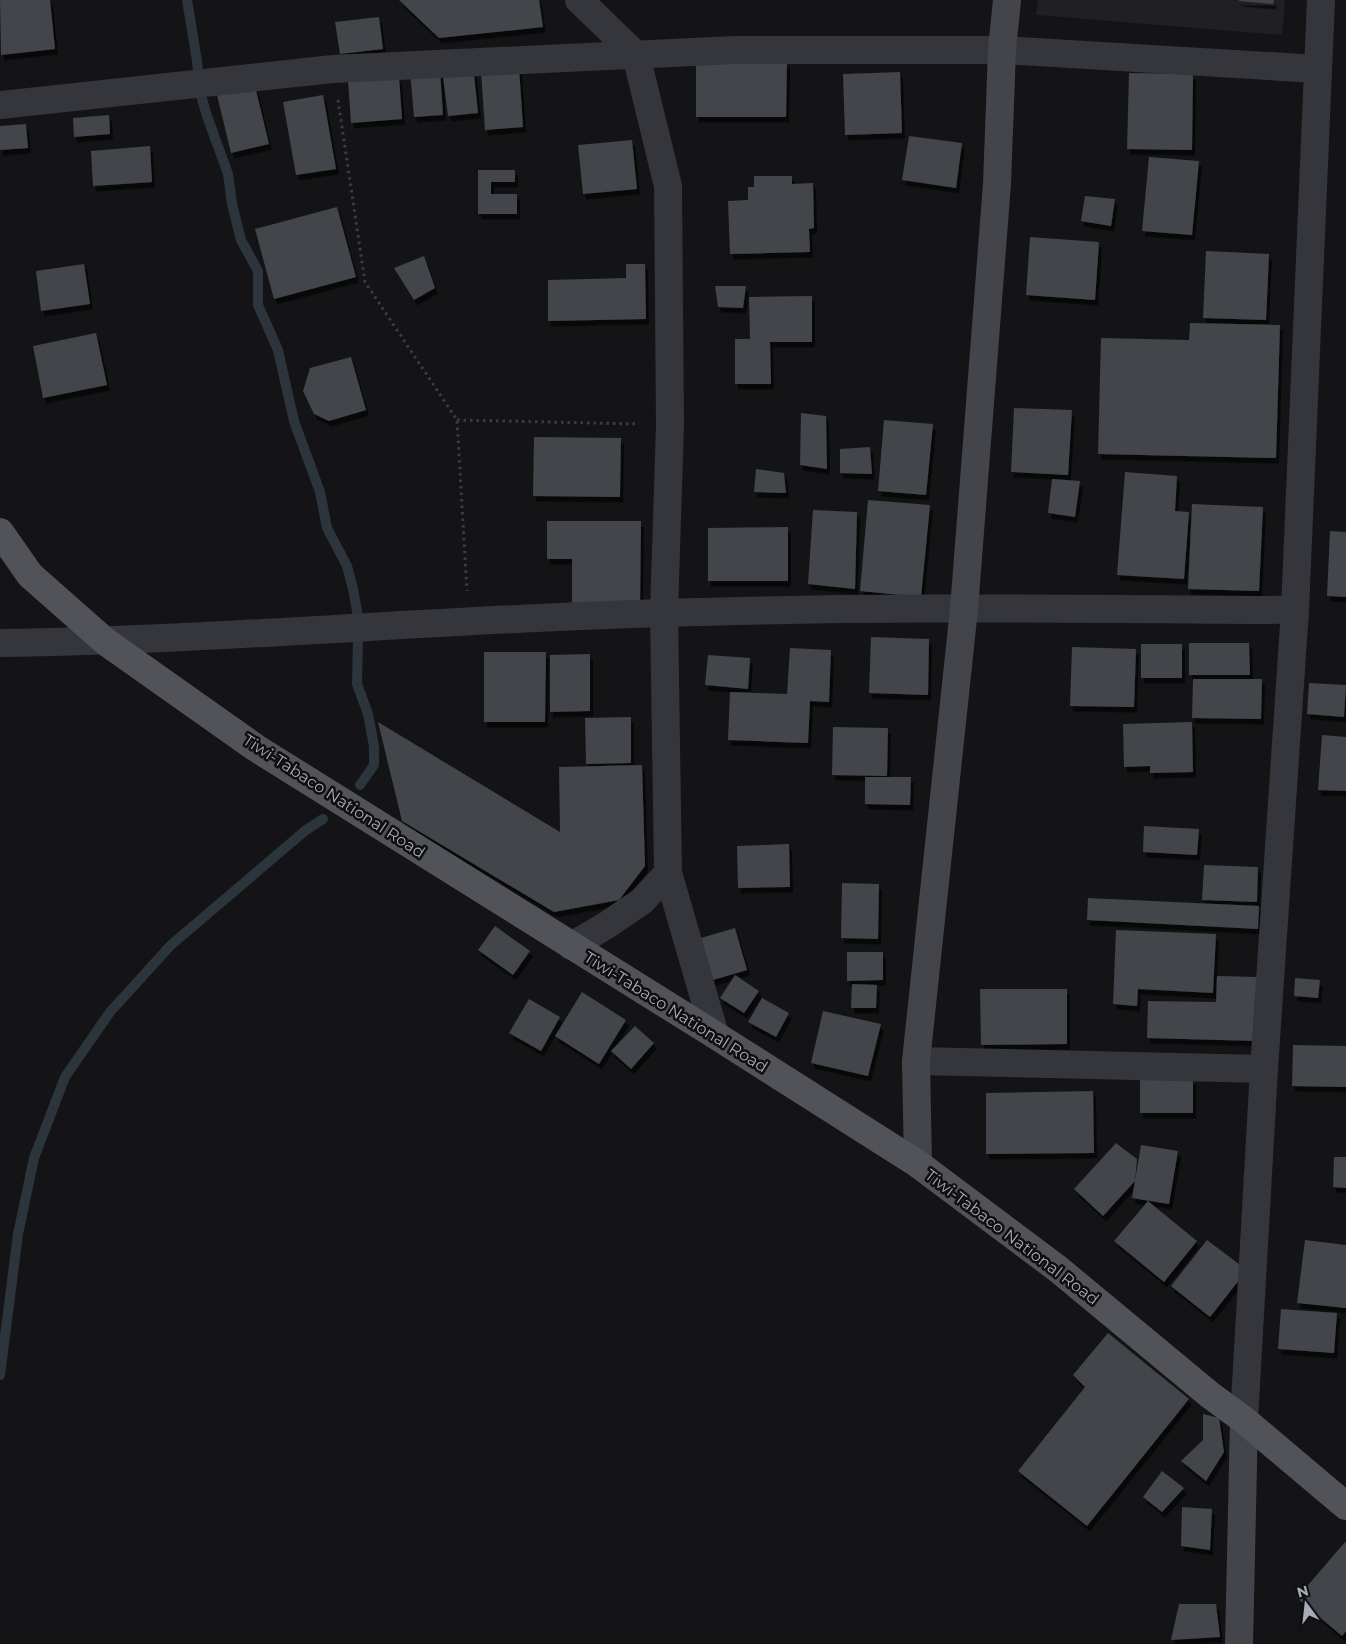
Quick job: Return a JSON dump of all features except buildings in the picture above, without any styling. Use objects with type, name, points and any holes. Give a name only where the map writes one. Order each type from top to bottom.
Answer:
[{"type":"main road","name":"Tiwi-Tabaco National Road","points":[[0,532],[30,574],[106,642],[256,748],[918,1164],[1058,1269],[1210,1395],[1244,1420],[1346,1506]]},
{"type":"street","points":[[579,0],[636,55],[668,186],[670,425],[664,612],[668,873],[715,1035]]},
{"type":"street","points":[[918,1164],[916,1061],[964,609],[997,184],[1002,50],[1007,0]]},
{"type":"street","points":[[1239,1644],[1244,1420],[1264,1068],[1295,610],[1321,0]]},
{"type":"street","points":[[0,105],[333,69],[734,50],[1002,50],[1318,69]]},
{"type":"street","points":[[0,643],[106,642],[468,621],[664,612],[964,609],[1295,610]]},
{"type":"street","points":[[571,946],[607,925],[642,901],[668,873]]},
{"type":"street","points":[[916,1061],[1264,1068]]},
{"type":"path","points":[[333,69],[365,282],[457,420],[468,621]]},
{"type":"path","points":[[457,420],[670,425]]},
{"type":"shaded area","points":[[1038,0],[1285,0],[1282,35],[1036,15]]},
{"type":"waterway","points":[[187,0],[200,92],[228,174],[232,204],[241,240],[258,271],[258,305],[278,350],[294,421],[320,492],[327,528],[347,566],[353,589],[357,611],[357,684],[368,714],[374,746],[374,765],[360,785]]},
{"type":"waterway","points":[[0,1375],[18,1234],[34,1158],[65,1077],[110,1012],[171,945],[306,830],[323,819]]}]
